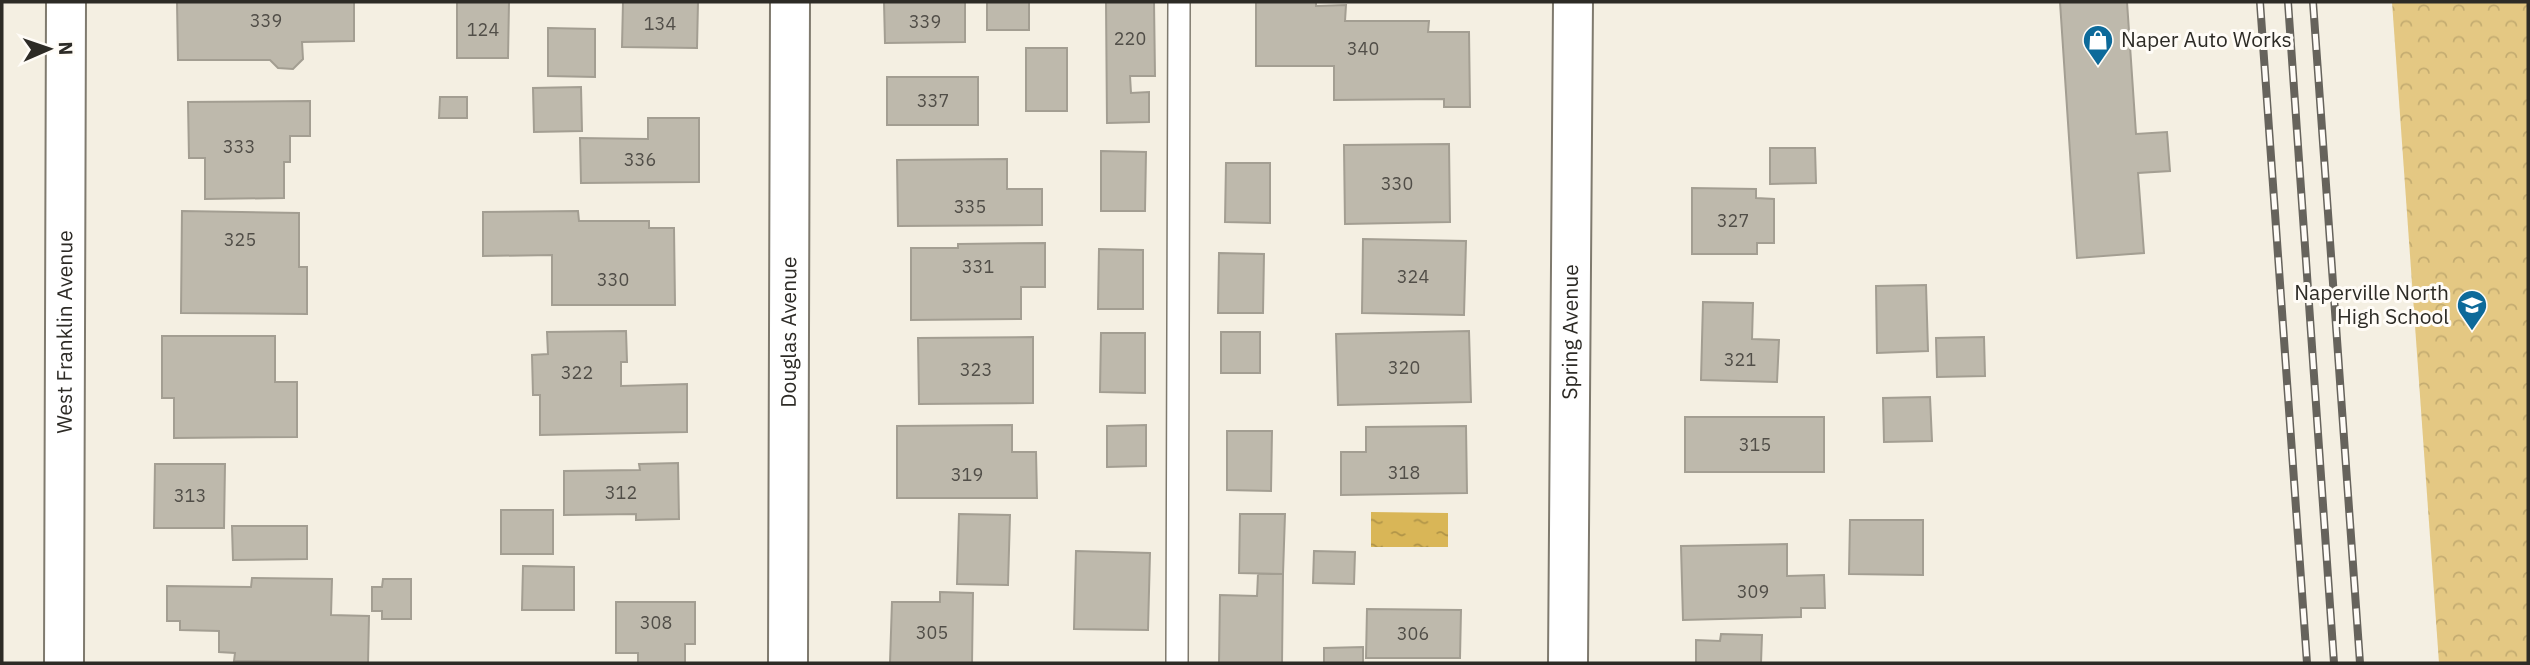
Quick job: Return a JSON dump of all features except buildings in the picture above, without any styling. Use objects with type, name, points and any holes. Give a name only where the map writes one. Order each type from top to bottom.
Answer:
[{"type":"street","name":"West Franklin Avenue","points":[[64,663],[66,2]]},
{"type":"street","name":"Douglas Avenue","points":[[788,663],[790,2]]},
{"type":"street","name":"Spring Avenue","points":[[1568,663],[1573,2]]},
{"type":"lane","points":[[1177,663],[1179,2]]},
{"type":"green space","name":"Naperville North High School","points":[[2392,2],[2528,2],[2528,663],[2439,663]]},
{"type":"water","points":[[1371,512],[1448,513],[1448,547],[1371,547]]},
{"type":"railway","points":[[2260,2],[2307,663]]},
{"type":"railway","points":[[2288,2],[2334,663]]},
{"type":"railway","points":[[2313,2],[2360,663]]},
{"type":"place","name":"Naper Auto Works","points":[[2098,67]]},
{"type":"place","name":"Naperville North High School","points":[[2472,332]]}]
